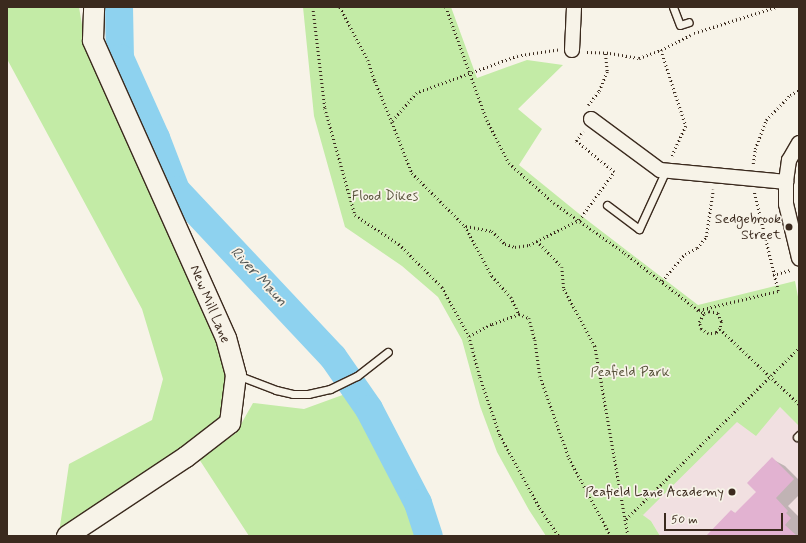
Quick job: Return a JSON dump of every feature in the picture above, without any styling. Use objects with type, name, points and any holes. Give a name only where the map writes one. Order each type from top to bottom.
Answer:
[{"type":"street","name":"New Mill Lane","points":[[67,536],[186,456],[230,423],[236,375],[226,338],[93,40],[94,7]]},
{"type":"street","points":[[572,50],[574,7]]},
{"type":"street","points":[[589,113],[660,170],[786,182]]},
{"type":"street","points":[[796,264],[786,204],[786,182],[790,160],[799,143]]},
{"type":"lane","points":[[673,7],[680,25],[689,22]]},
{"type":"lane","points":[[607,205],[639,228],[666,170]]},
{"type":"lane","points":[[236,375],[276,390],[308,394],[330,389],[357,376],[388,352]]},
{"type":"path","points":[[313,7],[325,108],[355,215],[399,244],[442,287],[469,336],[480,377],[500,435],[540,508],[559,536]]},
{"type":"path","points":[[340,7],[368,60],[374,81],[412,173],[465,226],[492,276],[511,298],[519,314]]},
{"type":"path","points":[[446,7],[487,120],[509,163],[554,203],[704,313]]},
{"type":"path","points":[[392,122],[416,93],[470,72],[518,56],[557,50],[572,50],[638,58],[661,50],[694,33],[776,7]]},
{"type":"path","points":[[661,50],[686,126],[666,170]]},
{"type":"path","points":[[465,226],[492,231],[505,244],[515,247],[529,245],[579,220],[614,172],[576,141],[607,71],[604,53]]},
{"type":"path","points":[[698,310],[778,291],[750,179],[755,149],[766,120],[790,95],[799,90]]},
{"type":"path","points":[[662,281],[685,254],[697,248],[706,237],[715,175]]},
{"type":"path","points":[[537,241],[562,267],[564,289],[595,346],[628,536]]},
{"type":"path","points":[[774,275],[796,264]]},
{"type":"path","points":[[709,311],[718,313],[722,322],[720,330],[712,334],[702,330],[699,322],[704,313],[709,311]]},
{"type":"path","points":[[469,336],[492,324],[519,314],[530,318],[540,376],[569,458],[611,536]]},
{"type":"path","points":[[720,330],[799,404]]},
{"type":"path","points":[[626,519],[768,376],[799,348]]},
{"type":"shaded area","name":"Peafield Lane Academy","points":[[780,407],[798,424],[799,423],[799,536],[660,536],[651,521],[642,515],[737,421]]},
{"type":"green space","points":[[7,7],[79,7],[85,43],[227,354],[227,410],[209,433],[59,533],[69,464],[152,420],[163,379],[142,309],[7,59]]},
{"type":"green space","name":"Peafield Park","points":[[303,7],[451,7],[477,78],[527,60],[563,65],[518,109],[542,129],[519,165],[583,217],[698,305],[795,281],[799,302],[798,425],[780,407],[756,436],[737,422],[643,515],[640,513],[651,521],[660,536],[546,536],[529,510],[497,452],[480,406],[462,340],[438,297],[402,266],[345,227],[314,116]]},
{"type":"green space","points":[[348,393],[404,502],[417,536],[249,536],[199,459],[236,433],[253,403],[304,409]]},
{"type":"building","points":[[772,457],[794,479],[776,498],[788,511],[786,513],[791,518],[785,525],[797,536],[706,536],[731,510],[735,513],[756,492],[747,483]]},
{"type":"waterway","name":"River Maun","points":[[119,7],[120,58],[156,138],[176,190],[333,357],[369,409],[418,503],[429,536]]},
{"type":"place","name":"Sedgebrook Street","points":[[789,227]]},
{"type":"place","name":"Peafield Lane Academy","points":[[732,492]]},
{"type":"park label","name":"Flood Dikes","points":[[385,196]]}]
